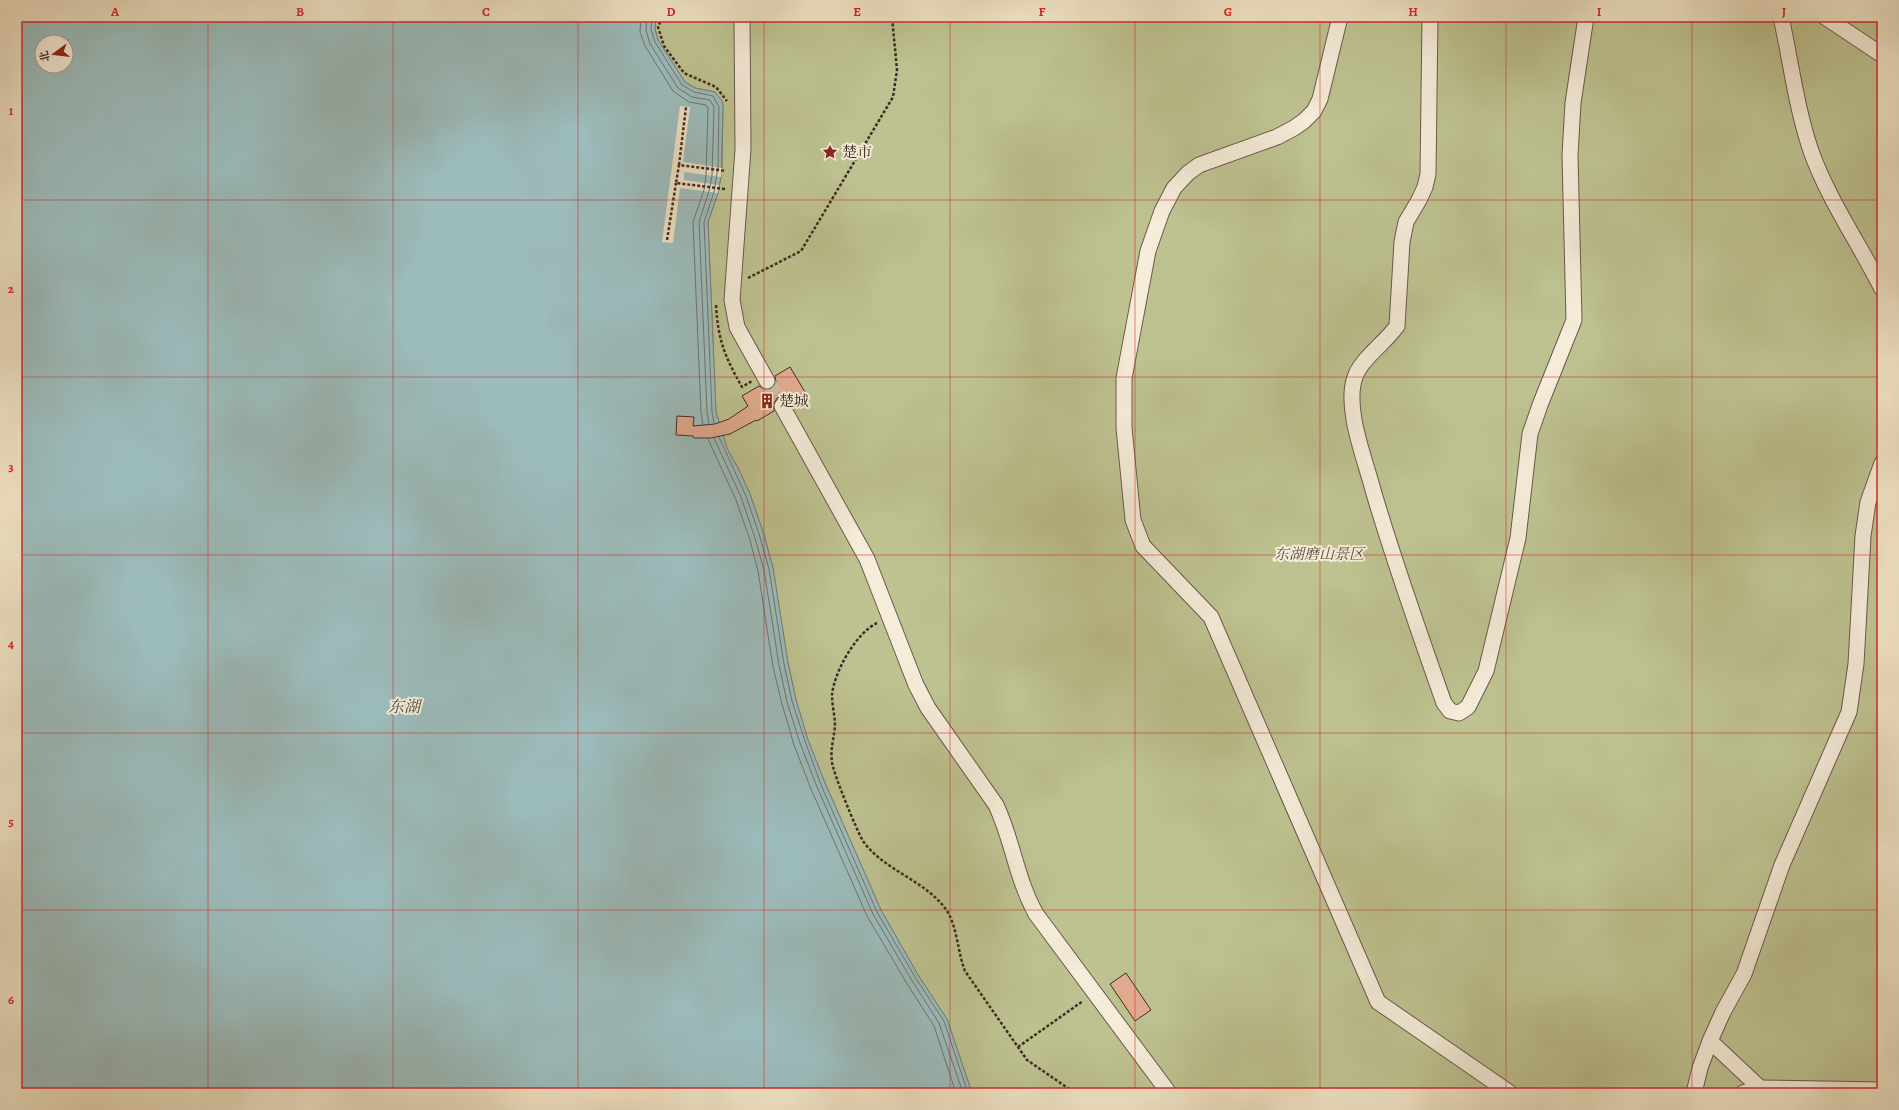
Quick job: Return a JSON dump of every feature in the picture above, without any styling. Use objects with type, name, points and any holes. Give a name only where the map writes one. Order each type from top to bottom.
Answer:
[{"type":"lane","points":[[742,17],[743,149],[732,287],[737,327],[765,378]]},
{"type":"lane","points":[[1340,17],[1320,99],[1314,111],[1304,122],[1277,137],[1200,165],[1179,180],[1162,211],[1148,251],[1124,378],[1124,428],[1133,520],[1143,546],[1210,617],[1378,1002],[1510,1093]]},
{"type":"lane","points":[[1430,17],[1428,174],[1422,194],[1406,222],[1403,235],[1397,326],[1389,337],[1361,365],[1355,377],[1352,408],[1398,572],[1444,703],[1450,711],[1459,713],[1468,707],[1486,671],[1518,538],[1530,434],[1574,320],[1570,155],[1573,103],[1586,17]]},
{"type":"lane","points":[[1781,17],[1800,118],[1812,152],[1829,190],[1882,289]]},
{"type":"lane","points":[[1825,17],[1882,55]]},
{"type":"lane","points":[[782,406],[867,559],[916,685],[928,708],[996,805],[1002,817],[1022,887],[1027,899],[1036,914],[1169,1093]]},
{"type":"lane","points":[[1694,1093],[1700,1068],[1710,1041],[1723,1012],[1744,974],[1782,865],[1850,712],[1856,664],[1863,536],[1868,502],[1882,463]]},
{"type":"lane","points":[[1710,1041],[1760,1088]]},
{"type":"lane","points":[[1743,1093],[1760,1088],[1882,1090]]},
{"type":"path","points":[[662,17],[659,22],[659,32],[664,46],[680,68],[688,75],[716,87],[725,96],[729,105]]},
{"type":"path","points":[[732,287],[801,251],[893,97],[897,70],[892,17]]},
{"type":"path","points":[[667,240],[686,107]]},
{"type":"path","points":[[726,177],[727,164]]},
{"type":"path","points":[[678,165],[726,171]]},
{"type":"path","points":[[676,183],[725,190],[725,183]]},
{"type":"path","points":[[716,304],[722,345],[726,358],[742,387],[765,378]]},
{"type":"path","points":[[890,617],[869,628],[857,640],[836,678],[832,695],[835,721],[832,754],[833,767],[865,843],[883,860],[924,889],[947,911],[952,921],[959,956],[965,972],[1027,1060],[1037,1068],[1067,1086],[1074,1093]]},
{"type":"path","points":[[1018,1047],[1095,992]]},
{"type":"green space","name":"东湖磨山景区","points":[[656,17],[1882,17],[1882,1093],[972,1093],[947,1019],[918,975],[881,910],[825,783],[808,740],[796,700],[788,663],[773,568],[764,535],[750,494],[727,448],[716,412],[708,222],[718,193],[722,168],[723,106],[715,92],[695,88],[685,82],[658,40],[655,29]]},
{"type":"water","name":"东湖","points":[[17,17],[656,17],[655,29],[658,40],[685,82],[695,88],[715,92],[722,101],[721,177],[718,193],[708,222],[716,412],[727,448],[750,494],[764,535],[773,568],[788,663],[796,700],[808,740],[825,783],[881,910],[918,975],[947,1019],[972,1093],[17,1093]]},
{"type":"pier","points":[[680,106],[690,107],[683,162],[722,168],[721,177],[684,172],[684,180],[719,185],[718,193],[680,188],[673,243],[662,242]]},
{"type":"building","name":"楚城","points":[[790,367],[805,392],[790,401],[783,397],[777,398],[773,405],[774,411],[730,434],[711,438],[694,438],[693,436],[676,435],[677,416],[694,417],[693,426],[715,424],[729,419],[748,406],[742,396],[759,386],[766,390],[772,389],[776,382],[775,376]]},
{"type":"building","points":[[1126,973],[1151,1010],[1135,1021],[1110,984]]},
{"type":"tunnel","points":[[767,381],[782,406]]},
{"type":"place","name":"楚市","points":[[830,152]]},
{"type":"place","name":"楚城","points":[[767,401]]}]
